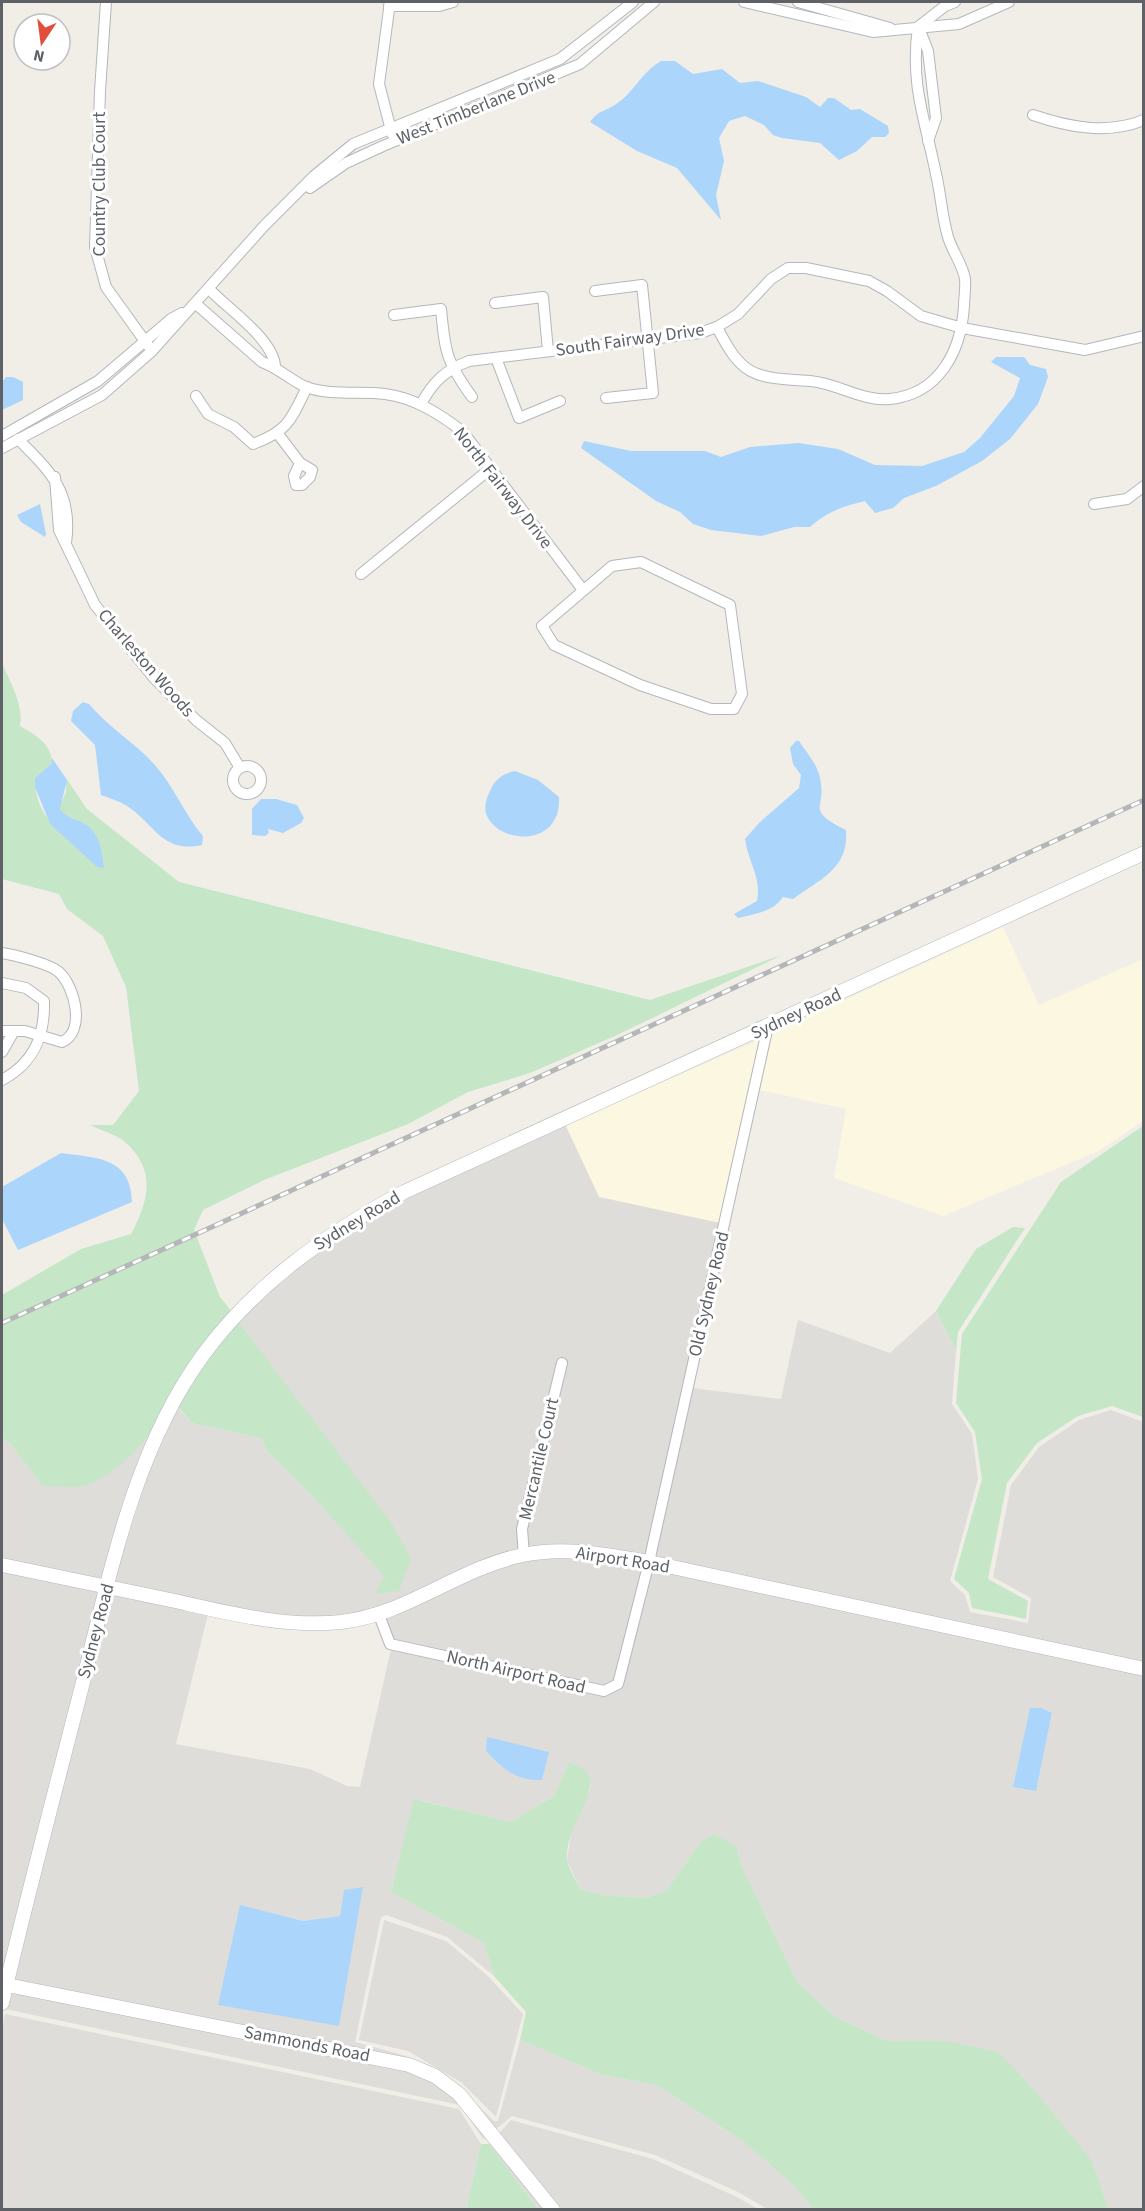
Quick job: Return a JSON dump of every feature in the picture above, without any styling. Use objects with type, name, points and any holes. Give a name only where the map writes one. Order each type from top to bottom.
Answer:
[{"type":"street","name":"Country Club Court","points":[[106,2],[100,91],[95,247],[106,287],[149,347]]},
{"type":"street","points":[[396,141],[389,129],[380,84],[389,4],[440,6],[453,2]]},
{"type":"street","name":"West Timberlane Drive","points":[[291,202],[314,176],[353,144],[560,59],[633,2]]},
{"type":"street","name":"West Timberlane Drive","points":[[2,447],[102,395],[209,290],[264,226],[291,202],[346,163],[580,64],[654,2]]},
{"type":"street","points":[[744,2],[873,32],[959,24],[1009,2]]},
{"type":"street","points":[[798,2],[893,29]]},
{"type":"street","points":[[717,327],[732,358],[756,375],[824,382],[869,397],[888,399],[916,393],[939,378],[951,359],[962,327],[965,278],[948,237],[928,141],[920,116],[914,57],[918,27],[945,6],[955,2]]},
{"type":"street","points":[[1033,116],[1067,126],[1104,128],[1143,120]]},
{"type":"street","name":"South Fairway Drive","points":[[421,404],[432,384],[451,368],[469,361],[700,333],[717,327],[738,314],[771,279],[788,268],[806,268],[868,281],[887,291],[921,316],[962,327],[1085,350],[1143,336]]},
{"type":"street","points":[[595,291],[642,285],[653,393],[606,398]]},
{"type":"street","points":[[209,290],[262,339],[274,355],[275,366]]},
{"type":"street","points":[[495,303],[543,297],[548,351]]},
{"type":"street","name":"North Fairway Drive","points":[[193,306],[262,362],[275,366],[307,387],[341,393],[386,394],[421,404],[442,415],[462,432],[583,590]]},
{"type":"street","points":[[393,315],[441,309],[444,345],[451,368],[472,397]]},
{"type":"street","name":"West Timberlane Drive","points":[[2,436],[32,421],[149,347]]},
{"type":"street","points":[[496,358],[519,418],[560,401]]},
{"type":"street","points":[[196,396],[208,414],[234,427],[252,444],[278,434],[294,413],[307,387]]},
{"type":"street","points":[[278,434],[300,463]]},
{"type":"street","name":"Charleston Woods","points":[[18,439],[55,477],[59,530],[95,605],[154,678],[196,720],[225,743],[240,768]]},
{"type":"street","points":[[361,574],[490,469]]},
{"type":"street","points":[[1094,504],[1127,499],[1143,486]]},
{"type":"street","points":[[641,562],[730,605],[742,694],[734,709],[711,710],[640,685],[554,645],[543,626],[583,590],[612,566],[641,562]]},
{"type":"street","name":"Sydney Road","points":[[2,2003],[4,1984],[107,1587],[152,1447],[174,1402],[202,1356],[234,1316],[270,1281],[311,1248],[359,1216],[405,1191],[1143,854]]},
{"type":"street","points":[[2,953],[58,972],[69,987],[77,1015],[73,1032],[68,1040],[62,1042],[42,1035],[2,1030]]},
{"type":"street","points":[[2,983],[26,988],[44,1001],[42,1035],[36,1051],[2,1080]]},
{"type":"street","name":"Old Sydney Road","points":[[649,1562],[768,1026]]},
{"type":"street","points":[[2,1052],[14,1031]]},
{"type":"street","name":"Mercantile Court","points":[[524,1555],[522,1529],[562,1363]]},
{"type":"street","name":"Airport Road","points":[[2,1565],[230,1613],[295,1623],[340,1622],[379,1615],[494,1564],[524,1555],[580,1550],[649,1562],[1143,1670]]},
{"type":"street","name":"North Airport Road","points":[[379,1615],[390,1644],[604,1691],[618,1684],[649,1562]]},
{"type":"street","name":"Sammonds Road","points":[[4,1984],[409,2065],[435,2076],[459,2094],[553,2210]]},
{"type":"shaded area","points":[[1003,927],[1039,1005],[1143,959],[1143,1121],[1099,1151],[943,1216],[834,1178],[846,1109],[760,1090],[756,1103],[771,1034]]},
{"type":"shaded area","points":[[761,1039],[720,1223],[599,1197],[565,1125]]},
{"type":"shaded area","points":[[565,1124],[599,1197],[720,1223],[646,1556],[581,1545],[528,1549],[527,1529],[567,1360],[559,1357],[518,1528],[519,1551],[378,1610],[340,1617],[295,1618],[113,1583],[156,1449],[177,1407],[192,1423],[261,1438],[267,1451],[316,1500],[399,1591],[279,1376],[237,1320],[314,1252],[407,1196]]},
{"type":"shaded area","points":[[936,1311],[956,1351],[952,1404],[972,1434],[978,1479],[950,1581],[965,1595],[970,1612],[1028,1623],[1031,1598],[993,1577],[1011,1485],[1039,1447],[1079,1420],[1111,1410],[1143,1422],[1143,1664],[654,1558],[693,1388],[781,1399],[798,1320],[890,1353]]},
{"type":"shaded area","points":[[156,1429],[104,1581],[2,1560],[2,1438],[11,1444],[42,1486]]},
{"type":"shaded area","points":[[580,1555],[643,1566],[614,1680],[604,1686],[393,1639],[385,1617],[495,1569],[525,1560]]},
{"type":"shaded area","points":[[652,1568],[1143,1675],[1143,2209],[1108,2209],[1091,2161],[1031,2086],[998,2053],[887,2041],[834,2016],[797,1982],[742,1867],[736,1846],[701,1842],[666,1891],[646,1898],[602,1895],[580,1889],[567,1860],[571,1834],[590,1789],[591,1778],[569,1762],[554,1796],[511,1822],[415,1799],[391,1892],[484,1943],[494,1976],[447,1937],[386,1915],[381,1917],[355,2042],[406,2056],[420,2063],[12,1981],[110,1593],[208,1614],[176,1744],[310,1769],[347,1786],[360,1787],[391,1649],[606,1696],[620,1688]],"holes":[[[1042,1708],[1052,1713],[1036,1790]],[[344,1891],[339,2026],[240,1906],[303,1921],[340,1916]]]},
{"type":"shaded area","points":[[2,1570],[101,1591],[2,1979]]},
{"type":"shaded area","points":[[384,1920],[446,1941],[488,1976],[523,2014],[496,2117],[462,2083],[408,2051],[359,2040]]},
{"type":"shaded area","points":[[9,1991],[408,2070],[433,2080],[456,2098],[489,2138],[483,2139],[460,2105],[5,2009]]},
{"type":"shaded area","points":[[5,2014],[459,2109],[481,2144],[466,2209],[2,2210],[2,2029]]},
{"type":"shaded area","points":[[520,2040],[602,2075],[657,2085],[743,2141],[796,2188],[813,2209],[767,2209],[738,2192],[655,2155],[512,2116],[495,2130],[459,2087],[494,2121],[498,2121]]},
{"type":"shaded area","points":[[511,2120],[653,2159],[737,2197],[758,2209],[538,2209],[489,2144]]},
{"type":"green space","points":[[2,663],[18,702],[20,726],[46,745],[51,757],[52,763],[35,778],[41,807],[56,829],[97,867],[85,824],[67,818],[59,808],[66,792],[66,778],[87,809],[179,882],[650,1000],[782,955],[617,1035],[530,1073],[468,1092],[408,1124],[264,1180],[203,1210],[194,1230],[220,1297],[232,1312],[168,1411],[128,1458],[106,1475],[84,1486],[42,1486],[11,1444],[2,1438],[2,1295],[81,1249],[131,1234],[142,1209],[147,1186],[142,1163],[135,1152],[124,1141],[90,1125],[113,1125],[139,1091],[126,987],[103,936],[67,909],[59,894],[2,879]]},
{"type":"green space","points":[[1143,1126],[1143,1417],[1112,1406],[1078,1416],[1037,1443],[1007,1483],[988,1579],[1028,1601],[1026,1619],[972,1608],[969,1593],[954,1579],[982,1479],[975,1432],[956,1403],[962,1334],[1061,1182]]},
{"type":"green space","points":[[1013,1227],[1025,1228],[958,1332],[956,1351],[936,1311],[976,1249]]},
{"type":"green space","points":[[237,1320],[392,1524],[411,1559],[399,1591],[376,1594],[384,1576],[316,1500],[267,1451],[261,1438],[192,1423],[178,1407],[206,1359]]},
{"type":"green space","points":[[569,1762],[583,1769],[591,1778],[587,1798],[568,1848],[567,1859],[570,1870],[580,1889],[602,1895],[646,1898],[666,1891],[701,1842],[714,1834],[736,1846],[742,1867],[797,1982],[834,2016],[887,2041],[946,2041],[998,2052],[1031,2086],[1092,2161],[1108,2209],[813,2209],[796,2188],[743,2141],[657,2085],[602,2075],[520,2040],[526,2012],[494,1976],[484,1943],[391,1892],[414,1799],[511,1822],[554,1796]]},
{"type":"green space","points":[[481,2144],[489,2144],[538,2209],[466,2209]]},
{"type":"water","points":[[661,61],[675,61],[693,74],[722,69],[740,83],[758,81],[806,97],[820,107],[828,98],[834,98],[851,110],[860,109],[888,126],[889,133],[885,137],[872,137],[857,151],[839,160],[820,143],[773,135],[764,125],[745,116],[729,121],[719,138],[724,161],[716,195],[721,220],[677,168],[637,151],[590,122],[598,114],[620,101],[648,71]]},
{"type":"water","points":[[996,357],[1024,357],[1030,365],[1046,369],[1048,377],[1038,404],[1010,439],[982,461],[936,486],[904,498],[893,508],[875,513],[865,501],[836,510],[810,527],[794,527],[761,536],[711,530],[693,524],[680,512],[656,501],[581,448],[584,441],[631,451],[705,451],[721,457],[750,447],[799,443],[838,449],[875,465],[922,466],[964,452],[980,438],[1014,396],[1020,378],[991,362]]},
{"type":"water","points":[[6,377],[13,377],[23,382],[23,400],[2,410],[2,382]]},
{"type":"water","points":[[40,504],[45,537],[21,522],[17,515]]},
{"type":"water","points":[[83,702],[89,704],[154,764],[203,836],[202,845],[188,847],[168,841],[127,806],[101,795],[95,745],[71,721],[73,711]]},
{"type":"water","points":[[796,741],[799,741],[819,773],[821,813],[825,818],[846,830],[843,854],[831,872],[793,899],[783,897],[769,909],[738,918],[734,914],[757,901],[758,893],[758,885],[745,839],[760,822],[799,788],[801,775],[793,764],[790,748]]},
{"type":"water","points":[[52,758],[67,780],[60,809],[67,816],[83,823],[93,831],[101,849],[104,868],[97,867],[50,824],[35,787],[35,778],[52,763]]},
{"type":"water","points":[[515,771],[538,780],[559,797],[557,813],[551,825],[541,833],[516,836],[494,826],[487,816],[486,802],[493,785],[501,777]]},
{"type":"water","points":[[261,799],[276,799],[297,805],[304,818],[301,823],[283,833],[268,829],[269,833],[265,836],[252,835],[252,809]]},
{"type":"water","points":[[61,1153],[99,1159],[119,1168],[126,1176],[132,1202],[18,1250],[2,1219],[2,1187]]},
{"type":"water","points":[[1030,1708],[1042,1708],[1052,1713],[1036,1791],[1013,1787]]},
{"type":"water","points":[[487,1737],[549,1752],[542,1780],[517,1776],[504,1768],[486,1751]]},
{"type":"water","points":[[363,1887],[339,2026],[218,2005],[240,1905],[303,1921],[340,1916],[344,1890]]},
{"type":"railway","points":[[2,1323],[1144,800]]}]
